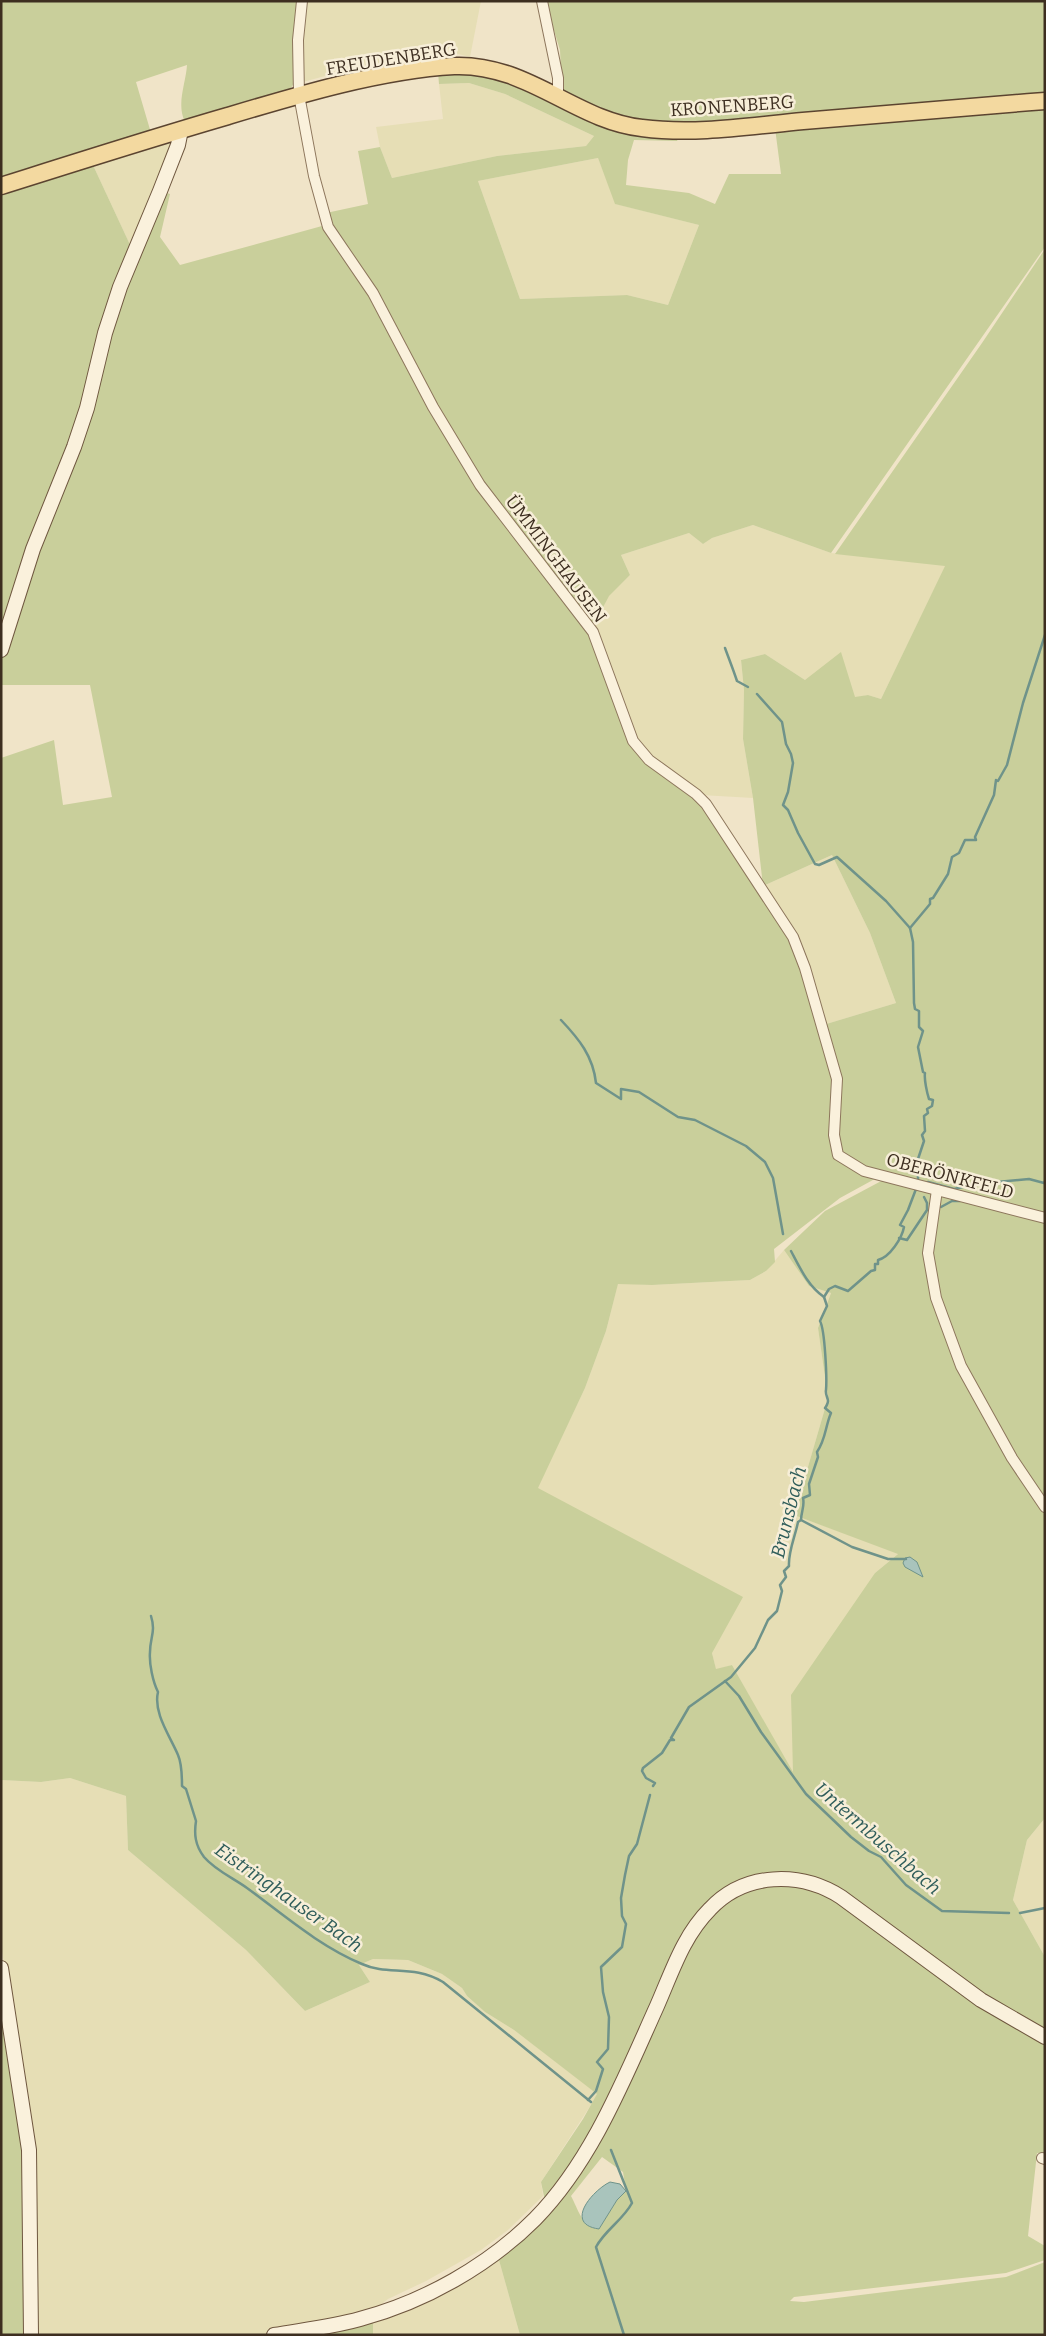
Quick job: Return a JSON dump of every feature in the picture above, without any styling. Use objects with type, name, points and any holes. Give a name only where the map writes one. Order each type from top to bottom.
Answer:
[{"type":"main road","name":"FREUDENBERG","points":[[1,186],[300,95],[394,75],[454,66],[485,69],[509,75],[525,80],[615,122],[637,128],[662,130]]},
{"type":"main road","name":"KRONENBERG","points":[[662,130],[725,129],[1045,102]]},
{"type":"street","name":"ÜMMINGHAUSEN","points":[[302,1],[298,40],[300,95],[314,176],[328,227],[373,293],[433,407],[480,485],[593,632],[622,713],[642,754],[696,794],[706,804],[793,937],[805,968],[837,1079],[835,1148],[838,1154],[848,1162]]},
{"type":"street","points":[[542,1],[558,78],[558,96]]},
{"type":"street","points":[[1,650],[33,548],[84,416],[111,312],[178,145],[181,130]]},
{"type":"street","name":"OBERÖNKFELD","points":[[848,1162],[864,1171],[1045,1218]]},
{"type":"street","points":[[937,1190],[928,1253],[936,1298],[960,1366],[1012,1458],[1045,1507]]},
{"type":"street","points":[[274,2335],[360,2320],[408,2302],[447,2283],[483,2261],[512,2240],[536,2218],[574,2169],[607,2113],[689,1936],[710,1908],[739,1888],[757,1882],[782,1879],[801,1880],[821,1886],[841,1897],[981,2000],[1045,2037]]},
{"type":"street","points":[[1,1968],[30,2150],[31,2335]]},
{"type":"shaded area","points":[[305,1],[481,1],[470,57],[458,54],[418,59],[336,73],[303,82],[300,41]]},
{"type":"shaded area","points":[[469,83],[505,94],[594,136],[586,146],[497,156],[392,178],[380,147],[376,127],[443,119],[439,84]]},
{"type":"shaded area","points":[[169,139],[172,142],[132,249],[92,163]]},
{"type":"shaded area","points":[[598,158],[616,204],[699,225],[668,305],[627,295],[520,299],[478,181]]},
{"type":"shaded area","points":[[753,525],[831,553],[946,565],[881,699],[868,695],[855,698],[805,680],[765,654],[741,660],[744,690],[743,739],[753,798],[701,795],[643,754],[592,628],[608,596],[630,575],[621,555],[689,533],[703,544],[712,538]]},
{"type":"shaded area","points":[[832,855],[870,933],[896,1003],[823,1025],[763,886]]},
{"type":"shaded area","points":[[784,1250],[809,1286],[831,1293],[818,1328],[828,1398],[794,1515],[899,1553],[875,1573],[793,1774],[732,1665],[716,1670],[712,1653],[537,1488],[585,1388],[606,1331],[618,1283],[652,1285],[750,1280],[766,1271]]},
{"type":"shaded area","points":[[70,1778],[126,1796],[128,1850],[246,1950],[305,2011],[370,1982],[359,1965],[373,1959],[408,1960],[442,1974],[462,1988],[467,1996],[485,2012],[514,2030],[598,2094],[541,2182],[543,2196],[508,2230],[481,2250],[426,2281],[388,2299],[374,2310],[335,2324],[260,2335],[34,2335],[10,2003],[1,1945],[1,1780],[41,1782]]},
{"type":"shaded area","points":[[1045,1818],[1045,1957],[1013,1900],[1027,1840]]},
{"type":"shaded area","points":[[497,2253],[520,2335],[373,2335],[373,2317]]},
{"type":"green space","points":[[1,1],[297,1],[294,83],[289,91],[185,122],[182,115],[181,101],[187,65],[136,82],[151,133],[1,181]]},
{"type":"green space","points":[[545,1],[1045,1],[1045,94],[679,125],[620,118],[565,93],[562,88],[560,50]]},
{"type":"green space","points":[[479,71],[514,82],[614,127],[679,137],[677,141],[634,140],[628,160],[626,185],[689,193],[715,204],[729,174],[781,174],[775,128],[1045,108],[1045,247],[831,553],[753,525],[712,538],[703,544],[689,533],[621,555],[630,575],[609,596],[592,628],[571,602],[597,640],[633,741],[649,760],[696,794],[706,804],[793,937],[805,968],[837,1079],[835,1127],[838,1079],[823,1025],[896,1003],[870,933],[832,855],[763,886],[753,798],[743,739],[744,690],[741,660],[765,654],[805,680],[841,652],[855,697],[868,695],[881,699],[945,566],[835,554],[1045,249],[1045,1216],[890,1175],[864,1170],[839,1154],[835,1131],[838,1155],[862,1172],[882,1175],[840,1198],[774,1249],[775,1262],[766,1271],[750,1280],[652,1285],[618,1284],[606,1331],[585,1388],[538,1488],[743,1597],[712,1653],[716,1669],[732,1665],[793,1772],[791,1695],[875,1573],[898,1554],[794,1515],[828,1398],[818,1328],[831,1293],[809,1286],[784,1250],[825,1211],[885,1179],[934,1192],[925,1252],[932,1296],[958,1367],[1011,1459],[1045,1511],[1045,1818],[1027,1840],[1013,1900],[1045,1957],[1045,2035],[985,1998],[891,1933],[868,1916],[837,1887],[834,1893],[998,2014],[1045,2040],[1045,2155],[1037,2153],[1028,2236],[1045,2246],[1045,2260],[1006,2273],[794,2297],[790,2301],[804,2302],[1006,2277],[1045,2262],[1045,2335],[520,2335],[497,2253],[546,2206],[541,2182],[583,2119],[597,2094],[514,2030],[485,2012],[467,1996],[462,1988],[442,1974],[408,1960],[373,1959],[359,1965],[370,1982],[305,2011],[246,1950],[128,1850],[126,1796],[70,1778],[41,1782],[1,1780],[1,758],[54,740],[63,805],[112,797],[90,685],[1,685],[1,654],[18,592],[33,549],[74,447],[87,408],[105,333],[120,287],[160,191],[170,194],[160,237],[180,265],[322,226],[326,213],[368,204],[358,151],[380,147],[392,178],[497,156],[586,146],[594,136],[505,94],[469,83],[439,84],[438,72]],"holes":[[[598,158],[615,204],[699,225],[668,305],[627,295],[520,299],[478,181]],[[737,1886],[739,1888],[710,1908],[689,1935],[687,1931],[698,1918],[709,1906]],[[602,2157],[623,2172],[626,2191],[617,2200],[599,2229],[588,2225],[578,2212],[571,2196]]]},
{"type":"green space","points":[[92,163],[132,249],[85,408],[1,634],[1,192]]},
{"type":"green space","points":[[937,1190],[1045,1218],[1045,1507],[961,1366],[928,1253]]},
{"type":"green space","points":[[1,2006],[22,2101],[31,2335],[1,2335]]},
{"type":"green space","points":[[373,2317],[373,2335],[291,2335]]},
{"type":"water","points":[[910,1557],[917,1562],[923,1577],[905,1567],[903,1563],[905,1558]]},
{"type":"water","points":[[610,2182],[620,2184],[626,2191],[617,2200],[599,2229],[588,2226],[583,2221],[582,2214],[585,2207],[596,2192]]},
{"type":"waterway","points":[[910,928],[930,904],[930,899],[933,898],[948,874],[952,857],[959,853],[965,840],[976,840],[975,837],[994,795],[996,780],[998,781],[1007,765],[1023,703],[1045,635]]},
{"type":"waterway","points":[[725,648],[737,681],[748,687]]},
{"type":"waterway","points":[[757,694],[782,722],[786,744],[793,763],[788,792],[783,805],[788,810],[815,864],[819,865],[837,857],[886,901],[910,928],[913,942],[914,1003],[915,1009],[919,1011],[919,1027],[923,1031],[918,1047],[923,1072],[925,1073],[928,1096],[929,1099],[933,1100],[932,1106],[927,1109],[928,1113],[924,1116],[925,1131],[922,1135],[924,1141],[918,1159],[918,1179]]},
{"type":"waterway","points":[[561,1020],[584,1048],[592,1064],[596,1083],[621,1099],[621,1089],[639,1092],[678,1117],[695,1120],[746,1146],[765,1162],[773,1178],[783,1234]]},
{"type":"waterway","points":[[928,1182],[954,1189],[993,1180],[997,1182],[1029,1179],[1044,1183],[1045,1181]]},
{"type":"waterway","name":"Brunsbach","points":[[653,1786],[655,1783],[646,1778],[642,1771],[643,1768],[662,1753],[670,1740],[674,1740],[671,1738],[689,1707],[731,1677],[755,1648],[768,1620],[777,1611],[782,1591],[780,1585],[786,1577],[784,1571],[789,1566],[792,1544],[798,1522],[801,1520],[804,1504],[803,1498],[810,1495],[809,1484],[818,1457],[817,1452],[831,1413],[825,1408],[828,1401],[824,1344],[820,1321],[827,1306],[824,1297],[829,1289],[835,1286],[848,1291],[871,1271],[875,1270],[875,1264],[878,1264],[878,1260],[891,1251],[901,1236],[904,1227],[900,1225],[916,1189]]},
{"type":"waterway","points":[[899,1238],[907,1240],[927,1210],[927,1203],[924,1197]]},
{"type":"waterway","points":[[941,1207],[952,1201],[960,1201]]},
{"type":"waterway","points":[[791,1251],[809,1282],[824,1297]]},
{"type":"waterway","points":[[801,1520],[852,1547],[888,1559],[906,1559]]},
{"type":"waterway","name":"Eistringhauser Bach","points":[[151,1616],[153,1630],[150,1662],[158,1692],[158,1708],[179,1759],[182,1770],[182,1786],[186,1789],[196,1821],[196,1839],[199,1848],[208,1862],[302,1929],[346,1957],[381,1969],[421,1973],[443,1982],[591,2102]]},
{"type":"waterway","name":"Untermbuschbach","points":[[725,1681],[739,1696],[761,1732],[806,1794],[851,1837],[869,1851],[881,1857],[906,1885],[942,1911],[1009,1913]]},
{"type":"waterway","name":"Brunsbach","points":[[588,2100],[596,2091],[603,2069],[597,2062],[608,2049],[609,2017],[603,1992],[601,1967],[622,1947],[626,1924],[622,1916],[621,1898],[625,1875],[629,1856],[637,1844],[650,1795]]},
{"type":"waterway","name":"Untermbuschbach","points":[[1020,1913],[1045,1908]]},
{"type":"waterway","name":"Eistringhauser Bach","points":[[611,2150],[632,2203],[596,2247],[624,2335]]}]
